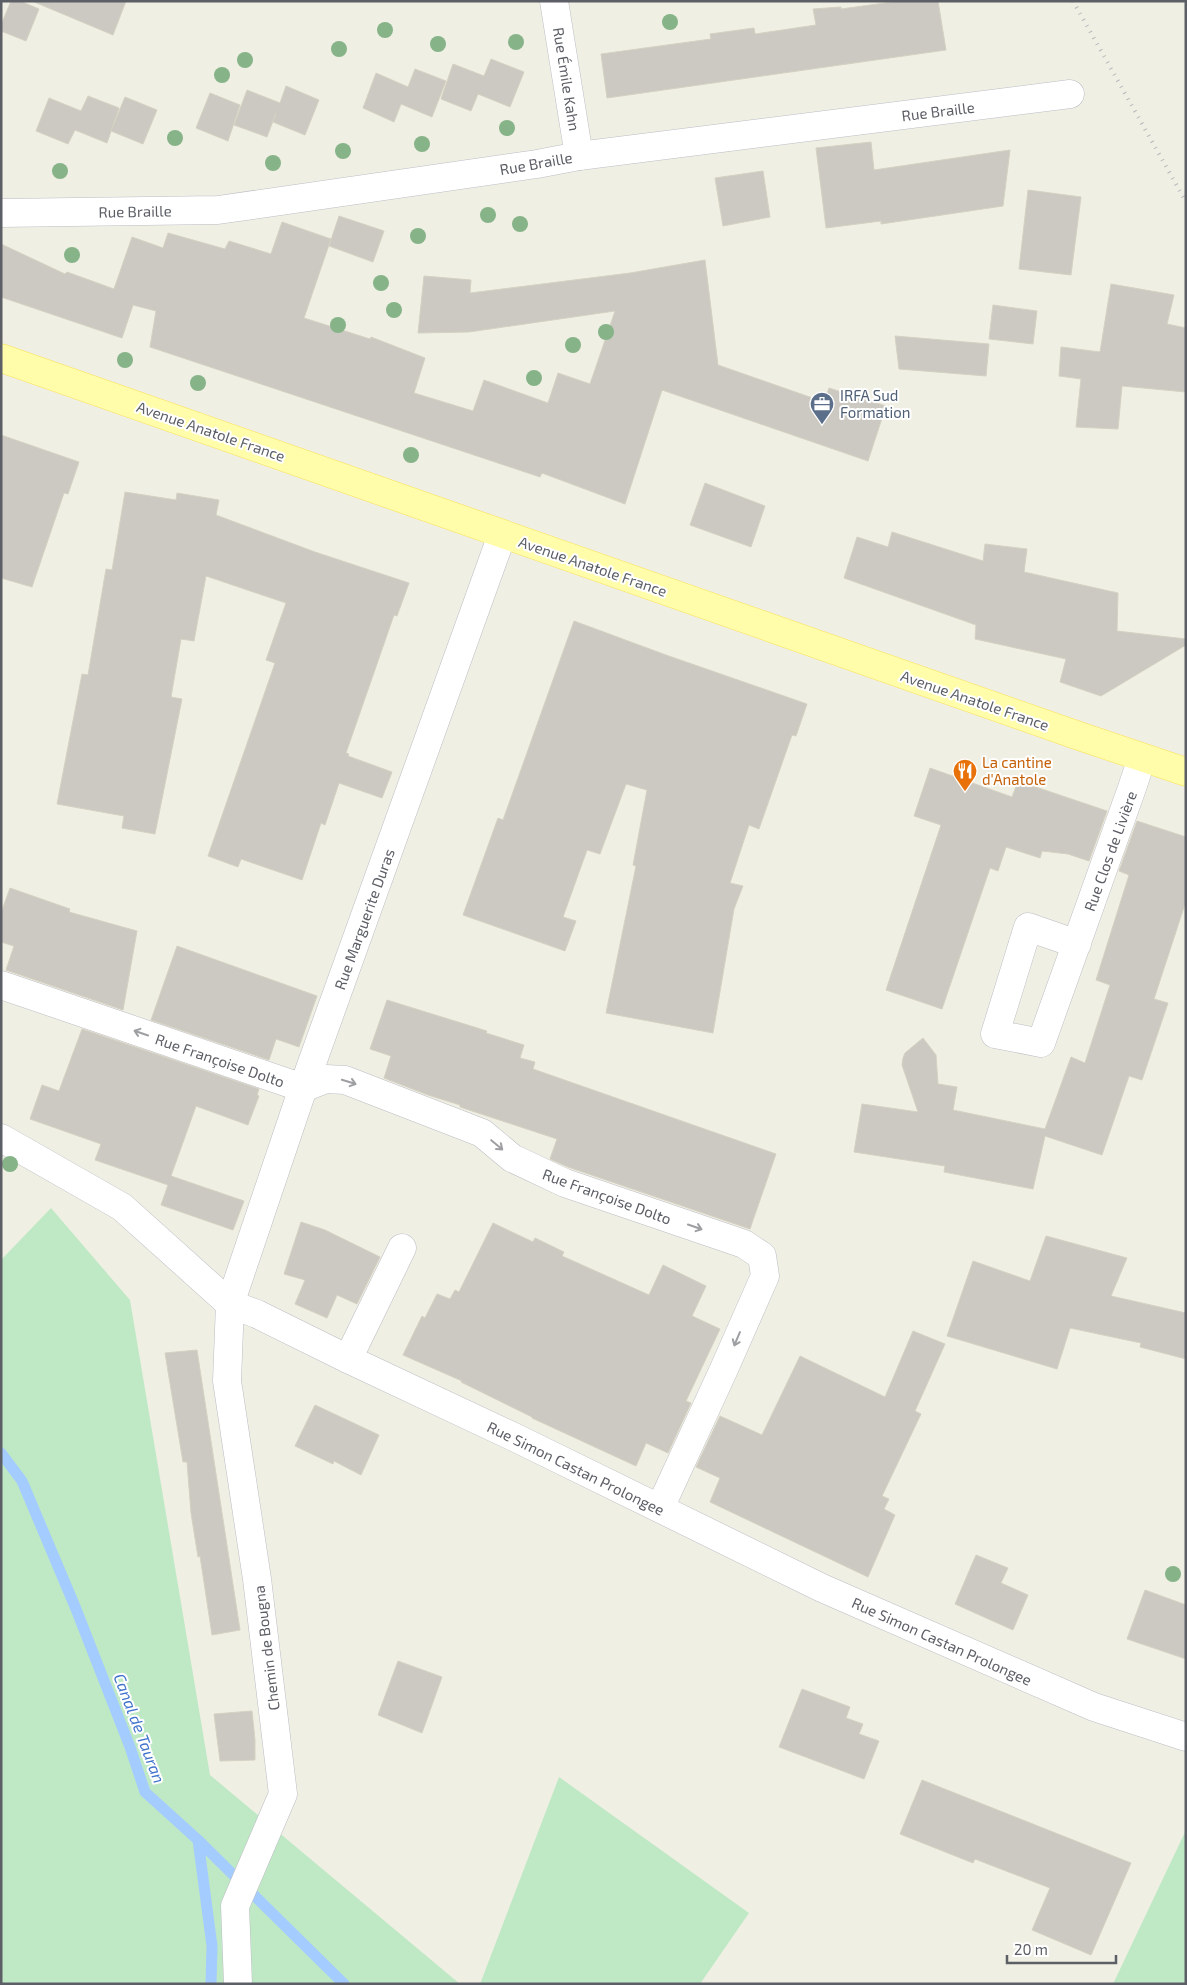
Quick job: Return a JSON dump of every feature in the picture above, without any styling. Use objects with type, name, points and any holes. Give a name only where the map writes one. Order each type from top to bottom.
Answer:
[{"type":"main road","name":"Avenue Anatole France","points":[[1,358],[1186,772]]},
{"type":"street","name":"Rue Émile Kahn","points":[[554,1],[579,156]]},
{"type":"street","name":"Rue Braille","points":[[1,213],[218,210],[537,164],[579,156],[1070,94]]},
{"type":"street","name":"Rue Marguerite Duras","points":[[230,1304],[303,1088],[502,534]]},
{"type":"street","name":"Rue Clos de Livière","points":[[1076,944],[1142,758]]},
{"type":"street","name":"Rue Françoise Dolto","points":[[1,985],[303,1088],[326,1078],[344,1080],[482,1133],[512,1158],[565,1183],[744,1244],[762,1256],[764,1276],[724,1369],[660,1508]]},
{"type":"street","name":"Rue Simon Castan Prolongee","points":[[1,1138],[122,1207],[230,1304],[256,1314],[516,1438],[822,1588],[1094,1707],[1186,1737]]},
{"type":"street","points":[[348,1359],[402,1248]]},
{"type":"street","name":"Chemin de Bougna","points":[[230,1304],[227,1381],[258,1579],[283,1794],[235,1906],[238,1984]]},
{"type":"green space","points":[[51,1208],[130,1300],[210,1775],[460,1984],[1,1984],[1,1260]]},
{"type":"green space","points":[[559,1777],[749,1913],[700,1984],[480,1984]]},
{"type":"green space","points":[[1186,1830],[1186,1984],[1113,1984]]},
{"type":"building","points":[[11,1],[20,1],[39,9],[26,41],[1,31],[1,25]]},
{"type":"building","points":[[32,1],[126,1],[113,35]]},
{"type":"building","points":[[899,1],[938,1],[946,50],[607,98],[601,54],[711,39],[710,34],[754,28],[755,34],[816,25],[813,9],[841,7],[841,9]]},
{"type":"building","points":[[491,59],[524,72],[510,107],[478,94],[471,111],[441,99],[453,64],[484,76]]},
{"type":"building","points":[[415,69],[446,81],[432,117],[401,104],[394,122],[363,108],[376,73],[408,87]]},
{"type":"building","points":[[286,86],[319,100],[305,135],[273,122],[276,113],[267,137],[234,125],[247,90],[280,103]]},
{"type":"building","points":[[210,93],[240,105],[228,141],[196,128]]},
{"type":"building","points":[[88,96],[119,108],[107,143],[75,130],[68,144],[36,131],[49,98],[81,111]]},
{"type":"building","points":[[125,97],[157,110],[143,144],[111,131]]},
{"type":"building","points":[[871,142],[874,170],[1010,150],[1003,206],[881,224],[881,221],[826,228],[816,148]]},
{"type":"building","points":[[763,171],[770,217],[723,226],[715,178]]},
{"type":"building","points":[[1028,190],[1081,197],[1071,275],[1019,269]]},
{"type":"building","points":[[339,216],[384,231],[373,262],[329,246]]},
{"type":"building","points":[[282,222],[331,239],[304,318],[370,339],[371,337],[425,358],[414,393],[473,411],[484,380],[548,403],[558,373],[590,384],[615,311],[469,332],[418,333],[424,276],[471,280],[470,293],[630,273],[705,260],[718,365],[824,402],[829,388],[886,406],[868,461],[662,390],[625,504],[542,473],[540,477],[150,347],[156,311],[133,305],[122,338],[1,297],[1,244],[65,274],[67,272],[114,289],[132,237],[163,248],[168,233],[225,249],[229,241],[271,254]]},
{"type":"building","points":[[1111,284],[1174,295],[1167,324],[1186,328],[1186,392],[1122,386],[1118,429],[1076,427],[1081,379],[1059,376],[1061,347],[1100,352]]},
{"type":"building","points":[[993,305],[1037,311],[1033,344],[989,339]]},
{"type":"building","points":[[895,336],[989,344],[986,376],[899,369]]},
{"type":"building","points":[[1,435],[79,462],[68,494],[64,493],[32,587],[1,578]]},
{"type":"building","points":[[705,483],[765,506],[751,547],[690,525]]},
{"type":"building","points":[[125,492],[176,500],[177,493],[219,500],[216,515],[315,552],[409,583],[397,616],[394,615],[346,753],[349,754],[348,756],[392,772],[382,798],[339,783],[325,825],[321,823],[302,880],[241,859],[238,867],[208,856],[275,663],[266,660],[286,603],[206,576],[194,641],[181,639],[171,697],[182,699],[155,834],[122,828],[124,816],[57,804],[82,674],[88,675],[106,569],[112,570]]},
{"type":"building","points":[[892,532],[983,561],[985,544],[1027,549],[1024,572],[1118,593],[1117,631],[1186,639],[1186,645],[1101,696],[1060,682],[1066,659],[975,639],[976,625],[844,578],[857,537],[888,547]]},
{"type":"building","points":[[574,621],[807,704],[796,736],[792,735],[759,829],[749,825],[730,883],[743,886],[734,909],[713,1033],[606,1013],[636,866],[633,865],[647,790],[626,784],[600,854],[587,850],[563,917],[576,921],[565,951],[463,915],[498,818],[503,820]]},
{"type":"building","points":[[930,768],[1012,797],[1018,781],[1107,811],[1089,861],[1068,854],[1042,851],[1040,858],[1006,847],[998,871],[990,868],[942,1009],[886,990],[941,825],[914,816]]},
{"type":"building","points":[[1137,821],[1186,837],[1186,901],[1154,999],[1168,1003],[1142,1080],[1129,1076],[1102,1155],[1045,1136],[1033,1189],[944,1172],[945,1166],[854,1152],[862,1104],[918,1112],[902,1065],[905,1053],[923,1038],[936,1055],[938,1084],[957,1087],[953,1110],[1045,1129],[1071,1057],[1085,1063],[1110,985],[1096,980],[1129,875],[1119,871]]},
{"type":"building","points":[[10,888],[70,909],[69,912],[137,931],[123,1010],[6,970],[14,946],[1,942],[1,913]]},
{"type":"building","points":[[177,946],[317,996],[299,1047],[276,1039],[269,1060],[151,1020]]},
{"type":"building","points":[[387,1000],[487,1031],[486,1033],[524,1045],[520,1058],[535,1062],[533,1069],[776,1154],[750,1229],[568,1167],[550,1159],[557,1139],[460,1107],[460,1105],[384,1078],[391,1056],[370,1049]]},
{"type":"building","points":[[82,1029],[259,1089],[257,1095],[259,1096],[248,1125],[196,1106],[171,1176],[244,1201],[233,1230],[161,1205],[168,1185],[95,1160],[101,1144],[30,1119],[42,1085],[59,1091]]},
{"type":"building","points":[[301,1222],[325,1230],[380,1257],[357,1304],[337,1295],[327,1318],[295,1304],[305,1280],[284,1274]]},
{"type":"building","points":[[493,1223],[533,1242],[535,1238],[564,1252],[562,1256],[649,1295],[663,1265],[706,1286],[692,1316],[720,1329],[686,1401],[691,1403],[668,1453],[646,1443],[636,1466],[532,1418],[462,1381],[403,1355],[422,1316],[425,1318],[437,1294],[450,1299],[455,1290],[459,1292]]},
{"type":"building","points":[[1046,1236],[1127,1258],[1111,1296],[1186,1313],[1186,1359],[1140,1347],[1141,1343],[1070,1328],[1057,1369],[947,1336],[973,1261],[1030,1281]]},
{"type":"building","points":[[913,1331],[945,1344],[915,1411],[921,1414],[882,1496],[889,1499],[884,1509],[895,1515],[868,1577],[710,1502],[720,1478],[696,1467],[720,1416],[762,1435],[800,1356],[885,1397]]},
{"type":"building","points":[[197,1350],[240,1630],[212,1635],[200,1556],[198,1557],[191,1513],[187,1462],[183,1462],[165,1353]]},
{"type":"building","points":[[315,1405],[379,1435],[361,1475],[334,1461],[333,1464],[295,1446]]},
{"type":"building","points":[[976,1555],[1008,1568],[1001,1583],[1028,1595],[1013,1630],[955,1604]]},
{"type":"building","points":[[1145,1590],[1186,1605],[1186,1659],[1127,1639]]},
{"type":"building","points":[[398,1661],[442,1677],[422,1733],[378,1715]]},
{"type":"building","points":[[802,1689],[850,1707],[846,1718],[863,1724],[859,1734],[879,1741],[864,1779],[779,1747]]},
{"type":"building","points":[[252,1711],[255,1760],[220,1761],[214,1714]]},
{"type":"building","points":[[922,1780],[1131,1863],[1091,1955],[1032,1930],[1050,1888],[975,1859],[973,1863],[900,1834]]},
{"type":"waterway","name":"Canal de Tauran","points":[[1,1453],[22,1481],[76,1609],[130,1747],[145,1792],[198,1840],[344,1984]]},
{"type":"waterway","points":[[198,1840],[212,1946],[211,1984]]},
{"type":"railway","points":[[1073,1],[1186,202]]},
{"type":"place","name":"IRFA Sud Formation","points":[[822,425]]},
{"type":"place","name":"La cantine d'Anatole","points":[[965,792]]}]
